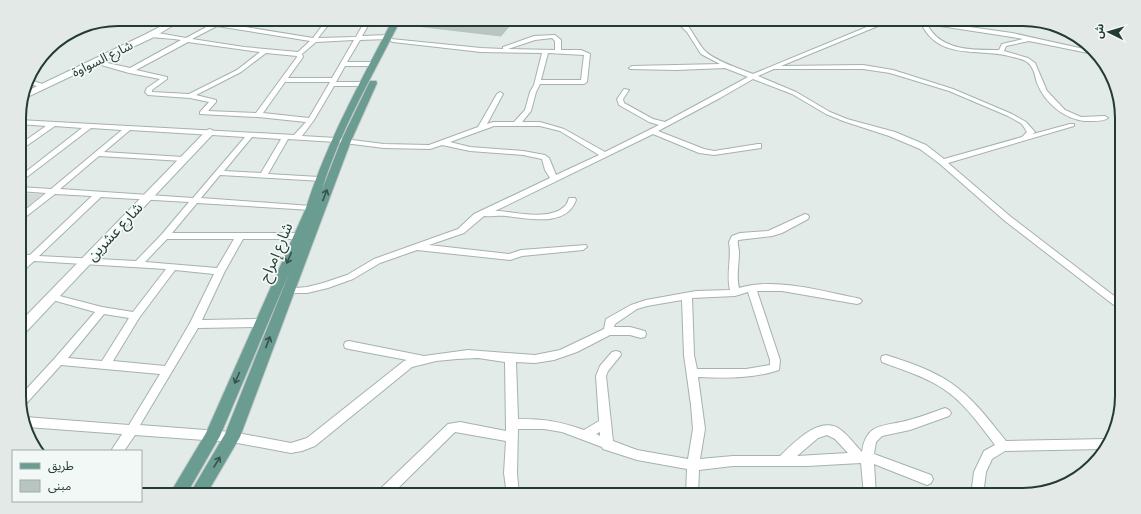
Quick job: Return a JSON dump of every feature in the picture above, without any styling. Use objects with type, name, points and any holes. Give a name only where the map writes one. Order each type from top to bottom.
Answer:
[{"type":"main road","name":"شارع إمراح","points":[[181,488],[212,436],[311,208],[319,179],[341,140],[390,39],[395,26]]},
{"type":"main road","name":"شارع إمراح","points":[[201,488],[232,437],[288,291],[341,140],[363,84],[398,26]]},
{"type":"street","name":"شارع السواوة","points":[[29,93],[168,26]]},
{"type":"street","points":[[129,71],[212,26]]},
{"type":"street","points":[[228,26],[314,40],[358,37],[499,50],[586,54],[585,81],[582,83],[538,82]]},
{"type":"street","points":[[258,115],[300,57],[299,54],[314,40],[325,26]]},
{"type":"street","points":[[297,137],[311,120],[365,26]]},
{"type":"street","points":[[684,26],[689,31],[702,52],[708,57],[726,66],[794,93],[828,113],[845,120],[892,134],[924,147],[1008,219],[1115,303]]},
{"type":"street","points":[[288,291],[306,290],[325,286],[350,277],[377,261],[461,231],[477,216],[652,131],[772,68],[872,26]]},
{"type":"street","points":[[924,26],[930,35],[943,45],[957,49],[1001,52],[1031,62],[1037,70],[1042,87],[1061,112],[1082,118],[1105,118]]},
{"type":"street","points":[[952,26],[988,31],[1087,52]]},
{"type":"street","points":[[149,36],[158,35],[265,51],[299,54]]},
{"type":"street","points":[[499,50],[534,38],[548,36],[557,37],[558,52]]},
{"type":"street","points":[[1001,52],[1004,45],[1029,40]]},
{"type":"street","points":[[190,96],[239,71],[265,51]]},
{"type":"street","points":[[517,123],[528,111],[546,52]]},
{"type":"street","points":[[94,62],[165,78],[149,89],[148,92],[150,94],[190,96],[214,101],[202,112],[203,114],[258,115],[311,120]]},
{"type":"street","points":[[343,64],[374,64]]},
{"type":"street","points":[[632,68],[726,66]]},
{"type":"street","points":[[772,68],[863,67],[890,71],[951,90],[1020,119],[1031,132],[1026,138]]},
{"type":"street","points":[[284,80],[363,84]]},
{"type":"street","points":[[33,83],[43,86]]},
{"type":"street","points":[[626,90],[620,99],[621,104],[651,121],[664,124]]},
{"type":"street","points":[[481,128],[500,94]]},
{"type":"street","points":[[26,122],[297,137],[341,140],[384,146],[430,147],[443,144],[493,124],[540,124],[562,130],[603,154]]},
{"type":"street","points":[[26,144],[53,124]]},
{"type":"street","points":[[943,162],[1072,125]]},
{"type":"street","points":[[26,176],[89,126]]},
{"type":"street","points":[[26,215],[127,129]]},
{"type":"street","points":[[652,131],[709,152],[723,152],[742,147],[758,146]]},
{"type":"street","name":"شارع عشرين","points":[[26,324],[210,132]]},
{"type":"street","points":[[138,264],[165,236],[250,135]]},
{"type":"street","points":[[263,176],[286,137]]},
{"type":"street","points":[[443,144],[470,149],[522,153],[542,157],[545,158],[549,170],[554,178]]},
{"type":"street","points":[[98,154],[183,159]]},
{"type":"street","points":[[218,174],[319,179]]},
{"type":"street","points":[[26,190],[311,208]]},
{"type":"street","points":[[26,263],[99,194]]},
{"type":"street","points":[[477,216],[502,213],[531,218],[541,218],[551,216],[565,210],[571,206],[572,200]]},
{"type":"street","points":[[735,293],[732,279],[734,251],[733,242],[736,238],[740,236],[769,234],[779,231],[804,217]]},
{"type":"street","points":[[165,236],[299,236]]},
{"type":"street","points":[[118,450],[131,431],[195,324],[220,271],[240,236]]},
{"type":"street","points":[[415,247],[510,257],[521,253],[583,247]]},
{"type":"street","points":[[26,258],[138,264],[220,271]]},
{"type":"street","points":[[105,365],[135,316],[174,268]]},
{"type":"street","points":[[692,373],[748,372],[768,370],[775,367],[775,360],[751,288]]},
{"type":"street","points":[[609,331],[610,322],[634,307],[708,293],[735,293],[751,288],[782,288],[857,301]]},
{"type":"street","points":[[687,296],[688,355],[697,405],[699,429],[693,465],[692,488]]},
{"type":"street","points":[[52,297],[102,310],[135,316]]},
{"type":"street","points":[[26,397],[59,362],[102,310]]},
{"type":"street","points":[[195,324],[261,323]]},
{"type":"street","points":[[30,422],[131,431],[232,437],[291,448],[302,446],[311,442],[408,364],[422,359],[485,354],[507,358],[536,359],[555,356],[609,331],[630,331],[641,334]]},
{"type":"street","points":[[349,345],[422,359]]},
{"type":"street","points":[[607,445],[601,376],[604,368],[616,355]]},
{"type":"street","points":[[507,358],[510,360],[511,368],[511,488]]},
{"type":"street","points":[[886,359],[940,382],[953,390],[985,423],[1003,446]]},
{"type":"street","points":[[59,362],[167,370]]},
{"type":"street","points":[[869,488],[863,458],[875,434],[880,431],[911,424],[945,413]]},
{"type":"street","points":[[585,436],[604,422]]},
{"type":"street","points":[[512,424],[544,424],[563,427],[607,445],[638,455],[693,465],[733,461],[808,461],[863,458],[890,464],[927,480]]},
{"type":"street","points":[[389,488],[452,427],[460,427],[512,437]]},
{"type":"street","points":[[784,460],[808,438],[821,431],[828,430],[833,431],[863,458]]},
{"type":"street","points":[[978,488],[980,472],[988,455],[1003,446],[1101,444]]},
{"type":"shaded area","points":[[26,193],[42,194],[26,208]]},
{"type":"building","points":[[416,26],[509,26],[501,36]]}]
